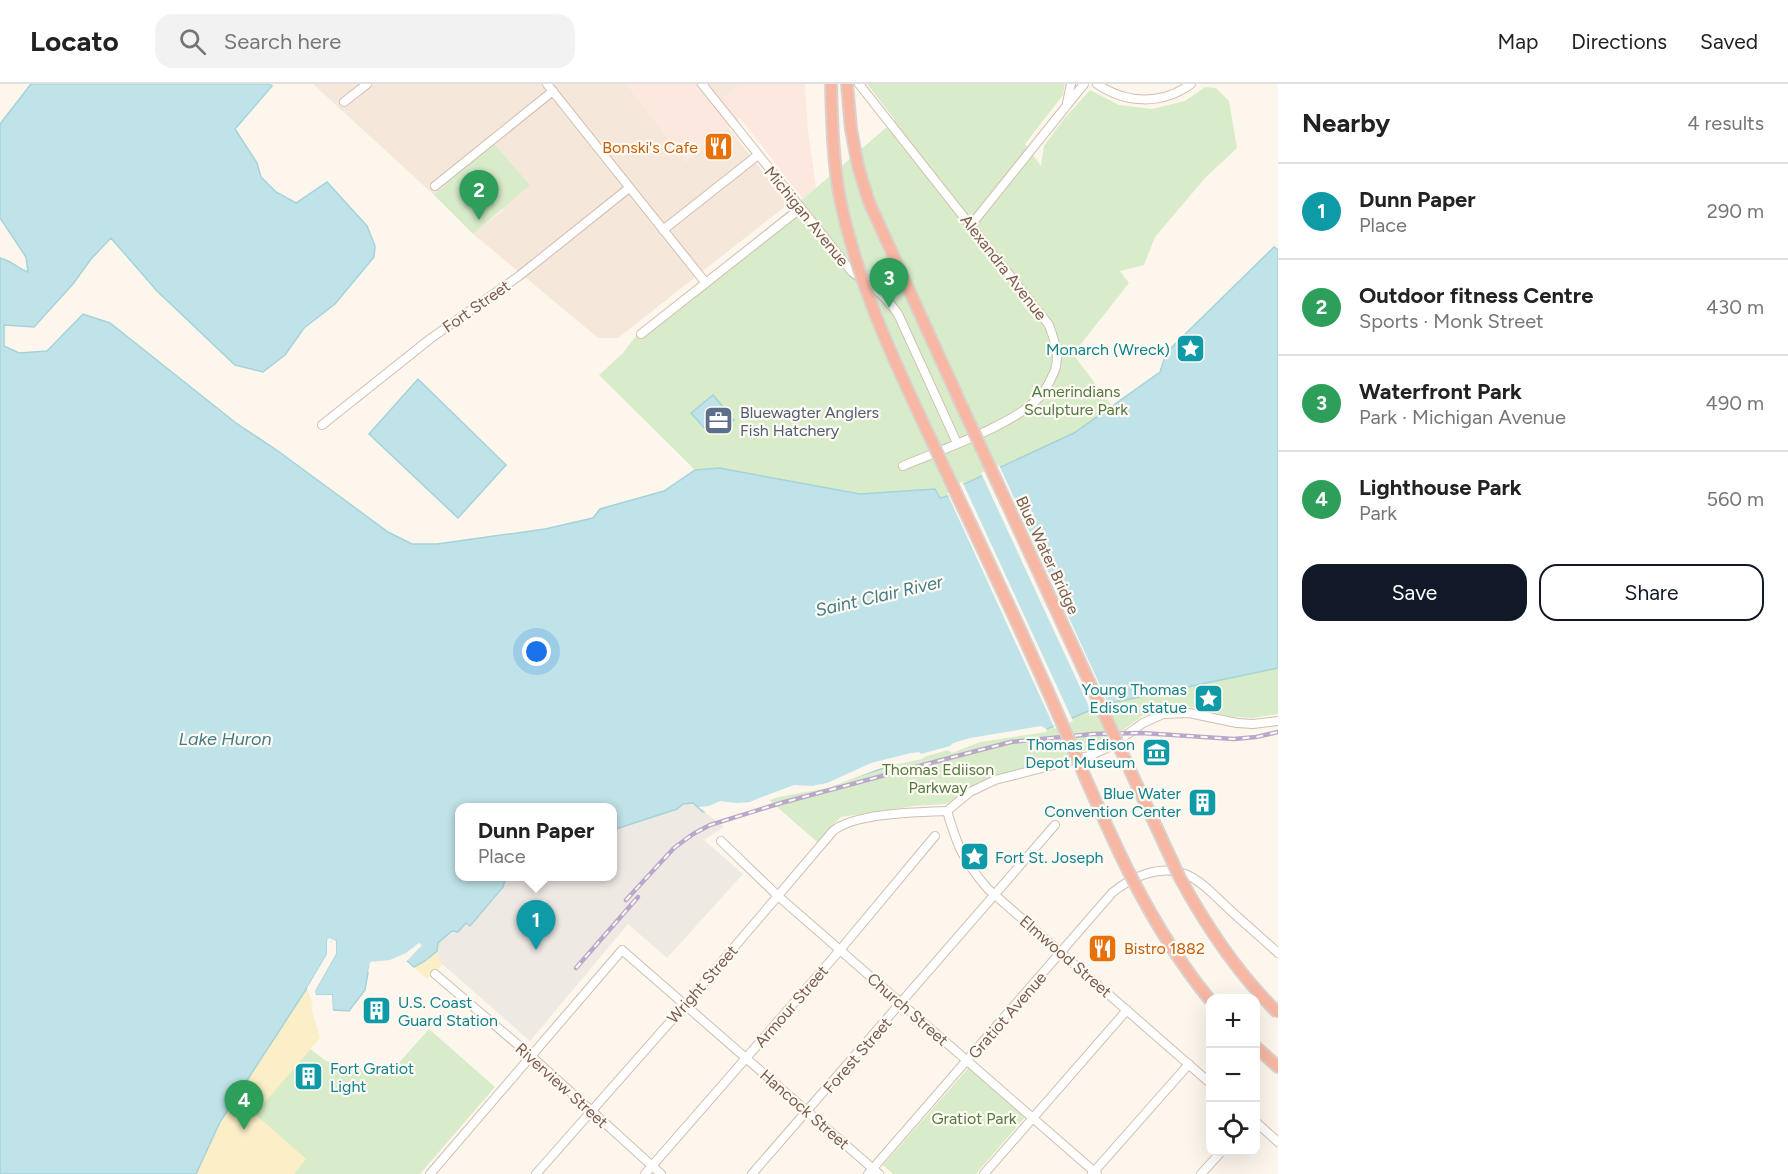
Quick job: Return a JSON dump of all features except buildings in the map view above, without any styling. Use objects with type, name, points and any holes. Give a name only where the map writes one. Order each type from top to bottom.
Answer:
[{"type":"highway","points":[[831,84],[834,153],[840,199],[865,292],[880,329],[1012,611],[1138,892],[1174,953],[1206,995]]},
{"type":"highway","name":"Blue Water Bridge","points":[[847,84],[854,147],[870,202],[919,314],[1165,847],[1196,907],[1240,971],[1278,1013]]},
{"type":"highway","points":[[1257,1048],[1278,1067]]},
{"type":"street","points":[[344,102],[367,84]]},
{"type":"street","name":"Michigan Avenue","points":[[702,84],[852,272],[883,294],[898,314],[957,443]]},
{"type":"street","name":"Alexandra Avenue","points":[[859,84],[1049,325],[1057,357],[1055,369],[1042,394],[1027,408],[1006,421],[903,466]]},
{"type":"street","points":[[1067,105],[1071,84]]},
{"type":"street","points":[[971,225],[1084,84]]},
{"type":"street","points":[[1097,84],[1123,97],[1139,100],[1168,96],[1191,84]]},
{"type":"street","points":[[435,186],[550,88],[705,282]]},
{"type":"street","points":[[663,230],[758,155]]},
{"type":"street","name":"Fort Street","points":[[322,425],[430,339],[519,276],[629,188]]},
{"type":"street","points":[[641,334],[801,208]]},
{"type":"street","points":[[947,812],[970,792],[995,780],[1092,755],[1111,746],[1150,719],[1174,713],[1189,713],[1237,723],[1253,724],[1278,720]]},
{"type":"street","name":"Wright Street","points":[[536,1174],[837,828],[842,824],[881,816],[947,812]]},
{"type":"street","name":"Elmwood Street","points":[[947,812],[957,846],[967,865],[995,894],[1206,1079]]},
{"type":"street","name":"Forest Street","points":[[752,1174],[1054,825]]},
{"type":"street","name":"Armour Street","points":[[645,1174],[840,950],[935,836]]},
{"type":"street","name":"Church Street","points":[[722,841],[778,896],[1094,1173]]},
{"type":"street","name":"Gratiot Avenue","points":[[873,1172],[1112,893],[1128,881],[1156,871],[1175,872],[1194,879],[1278,952]]},
{"type":"street","name":"Hancock Street","points":[[531,1056],[622,950],[746,1057],[873,1172]]},
{"type":"street","name":"Riverview Street","points":[[435,974],[531,1056],[661,1174]]},
{"type":"street","points":[[984,1174],[1127,1011]]},
{"type":"street","points":[[434,1173],[531,1056]]},
{"type":"street","points":[[1094,1173],[1189,1064]]},
{"type":"street","points":[[1260,1126],[1278,1142]]},
{"type":"street","points":[[1201,1174],[1217,1156]]},
{"type":"shaded area","points":[[313,84],[627,84],[686,162],[728,127],[788,204],[618,338],[598,338],[473,234],[503,210],[466,165],[434,195]]},
{"type":"shaded area","points":[[627,84],[695,84],[712,106],[740,84],[805,84],[808,130],[816,188],[803,199],[740,118],[686,162]]},
{"type":"shaded area","points":[[695,84],[740,84],[712,107]]},
{"type":"shaded area","points":[[693,803],[724,827],[704,840],[743,874],[667,958],[628,924],[530,1041],[432,955],[438,943],[452,931],[458,932],[466,923],[470,926],[503,887],[505,881],[617,881],[617,829],[677,809],[683,804]]},
{"type":"green space","name":"Amerindians Sculpture Park","points":[[867,84],[1065,84],[1063,95],[1025,144],[1041,166],[1044,146],[1063,120],[1090,90],[1119,105],[1152,109],[1185,101],[1205,87],[1216,88],[1229,101],[1237,148],[1205,178],[1155,237],[1144,265],[1120,271],[1129,283],[1073,354],[1112,406],[1074,433],[963,484],[966,492],[939,498],[935,489],[860,494],[719,468],[695,470],[599,375],[623,353],[638,333],[816,188],[895,120]]},
{"type":"green space","points":[[492,142],[530,185],[473,234],[434,195]]},
{"type":"green space","name":"Thomas Ediison Parkway","points":[[1278,668],[1278,714],[1252,718],[1233,717],[1185,706],[1165,707],[1142,716],[1097,747],[988,778],[976,783],[946,804],[914,806],[841,817],[817,842],[767,798],[1111,703]]},
{"type":"green space","points":[[281,1027],[326,1061],[388,1075],[429,1029],[495,1087],[420,1174],[196,1174]]},
{"type":"green space","name":"Gratiot Park","points":[[971,1065],[1027,1115],[976,1174],[893,1174],[883,1165]]},
{"type":"sand","points":[[433,947],[439,952],[438,959],[443,964],[427,979],[408,962],[413,956]]},
{"type":"sand","points":[[316,950],[308,991],[320,1038],[255,1114],[306,1159],[294,1174],[182,1174]]},
{"type":"water","points":[[31,84],[269,84],[272,86],[235,129],[257,163],[261,177],[276,192],[296,203],[327,182],[367,226],[375,246],[374,257],[335,304],[304,328],[285,355],[263,372],[235,365],[157,291],[111,238],[34,327],[4,325],[4,346],[19,353],[47,351],[83,314],[110,323],[236,423],[388,532],[412,544],[437,544],[545,529],[593,518],[600,509],[664,491],[695,470],[719,468],[860,494],[935,489],[940,498],[965,492],[962,485],[1074,433],[1160,372],[1166,353],[1274,247],[1278,250],[1278,668],[1111,703],[1047,729],[1042,728],[951,747],[830,785],[793,790],[703,812],[693,803],[683,804],[677,809],[617,829],[617,803],[455,803],[455,881],[505,881],[503,887],[470,926],[466,923],[458,932],[452,931],[438,943],[437,951],[425,961],[414,967],[406,960],[369,967],[365,990],[349,1011],[333,1010],[332,995],[316,995],[315,991],[336,954],[336,941],[327,941],[327,954],[220,1122],[196,1174],[0,1174],[0,258],[28,272],[26,257],[0,218],[0,124]]},
{"type":"water","points":[[418,379],[506,465],[458,518],[369,434]]},
{"type":"water","points":[[713,395],[734,420],[719,433],[708,432],[691,413]]},
{"type":"pier","points":[[999,465],[1110,707],[1092,713],[981,473]]},
{"type":"pier","points":[[962,481],[1073,721],[1055,729],[947,493],[961,490],[959,484]]},
{"type":"pier","points":[[1041,726],[1047,729],[1046,732],[980,742],[952,753],[948,750],[922,759],[881,768],[828,788],[778,797],[740,811],[733,810],[711,817],[699,807],[720,801],[749,802],[794,785],[812,786],[827,783],[871,763],[911,753],[921,754],[970,738]]},
{"type":"pier","points":[[329,938],[336,941],[336,954],[315,991],[316,995],[332,995],[333,1013],[330,1010],[329,996],[315,998],[312,991],[333,953],[332,941],[329,955],[308,991],[307,988],[327,954]]},
{"type":"pier","points":[[419,943],[422,945],[405,963],[382,971],[368,972],[370,962],[390,960],[406,953]]},
{"type":"railway","points":[[626,900],[674,848],[710,825],[781,803],[1011,742],[1093,734],[1142,733],[1234,739],[1278,732]]},
{"type":"railway","points":[[576,968],[638,897]]},
{"type":"place","name":"Bonski's Cafe","points":[[719,147]]},
{"type":"place","name":"Outdoor fitness Centre","points":[[479,220]]},
{"type":"place","name":"Waterfront Park","points":[[889,308]]},
{"type":"place","name":"Monarch (Wreck)","points":[[1191,349]]},
{"type":"place","name":"Bluewagter Anglers Fish Hatchery","points":[[719,421]]},
{"type":"place","name":"Young Thomas Edison statue","points":[[1208,698]]},
{"type":"place","name":"Thomas Edison Depot Museum","points":[[1156,753]]},
{"type":"place","name":"Blue Water Convention Center","points":[[1202,802]]},
{"type":"place","name":"Fort St. Joseph","points":[[974,857]]},
{"type":"place","name":"Bistro 1882","points":[[1103,948]]},
{"type":"place","name":"Dunn Paper","points":[[536,950]]},
{"type":"place","name":"U.S. Coast Guard Station","points":[[377,1011]]},
{"type":"place","name":"Fort Gratiot Light","points":[[309,1077]]},
{"type":"place","name":"Lighthouse Park","points":[[244,1130]]},
{"type":"water label","name":"Saint Clair River","points":[[879,596]]},
{"type":"water label","name":"Lake Huron","points":[[225,739]]}]
